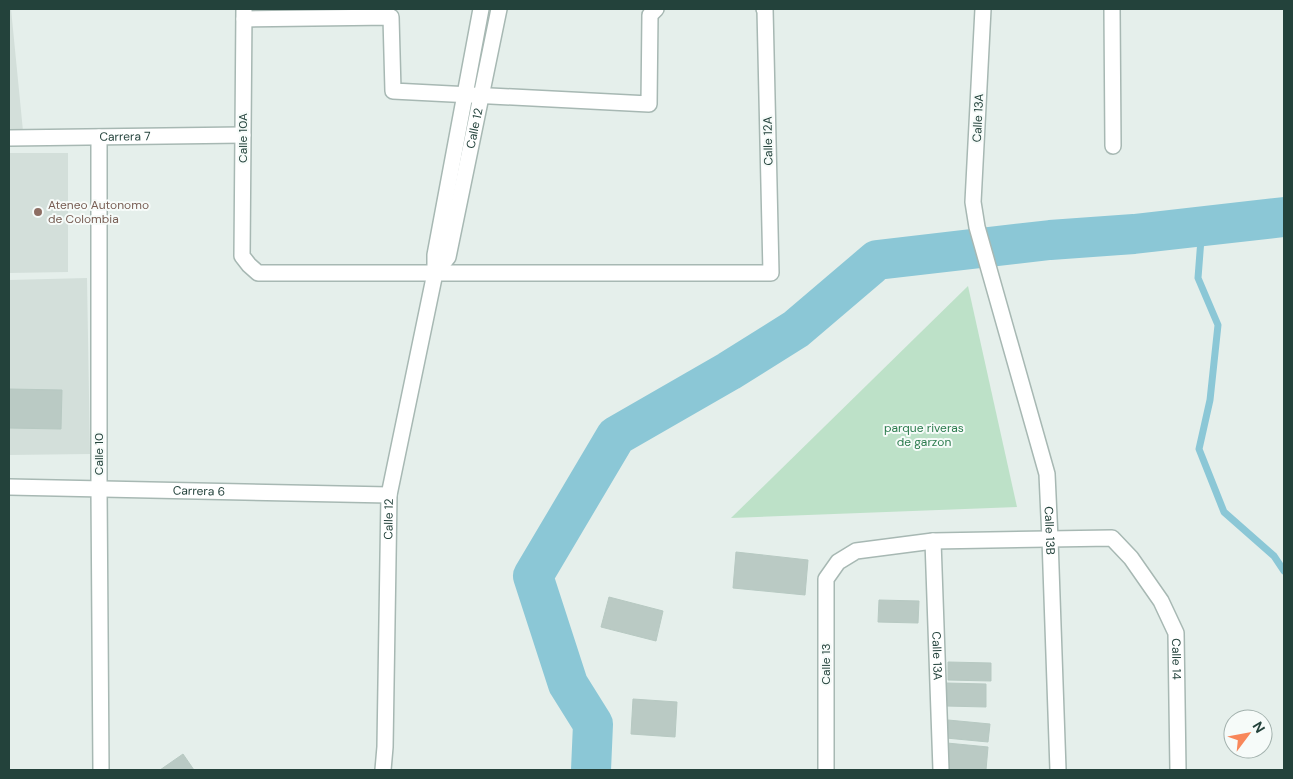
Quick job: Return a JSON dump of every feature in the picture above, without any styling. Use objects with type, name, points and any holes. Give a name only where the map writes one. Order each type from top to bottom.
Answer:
[{"type":"street","name":"Calle 12","points":[[383,770],[389,495],[435,273],[435,255],[481,9]]},
{"type":"street","name":"Calle 12","points":[[435,273],[448,257],[498,9]]},
{"type":"street","name":"Calle 12A","points":[[435,273],[771,273],[764,9]]},
{"type":"street","name":"Calle 13A","points":[[983,9],[974,202],[977,227],[996,298]]},
{"type":"street","points":[[1112,9],[1113,146]]},
{"type":"street","points":[[244,14],[391,17],[393,91],[649,104],[650,15],[655,10]]},
{"type":"street","name":"Calle 10A","points":[[244,14],[242,256],[249,266],[258,273],[435,273]]},
{"type":"street","name":"Carrera 7","points":[[9,138],[243,135]]},
{"type":"street","name":"Calle 10","points":[[99,137],[98,489],[101,770]]},
{"type":"street","name":"Calle 13B","points":[[996,298],[1047,474],[1058,770]]},
{"type":"street","name":"Carrera 6","points":[[9,487],[389,495]]},
{"type":"street","points":[[933,541],[1050,538]]},
{"type":"street","name":"Calle 14","points":[[1050,538],[1112,538],[1131,558],[1161,601],[1176,633],[1178,770]]},
{"type":"street","name":"Calle 13A","points":[[933,541],[941,770]]},
{"type":"street","name":"Calle 13","points":[[826,770],[826,580],[838,562],[856,551],[933,541]]},
{"type":"shaded area","points":[[9,9],[11,9],[23,131],[9,131]]},
{"type":"shaded area","name":"Ateneo Autonomo de Colombia","points":[[9,153],[68,153],[68,272],[9,273]]},
{"type":"shaded area","points":[[87,278],[90,454],[9,455],[9,280]]},
{"type":"green space","name":"parque riveras de garzon","points":[[968,286],[1017,507],[731,518]]},
{"type":"building","points":[[9,389],[62,390],[61,429],[9,428]]},
{"type":"building","points":[[736,552],[808,560],[805,595],[733,588]]},
{"type":"building","points":[[609,597],[663,611],[656,641],[601,627]]},
{"type":"building","points":[[879,600],[919,601],[918,623],[878,622]]},
{"type":"building","points":[[948,662],[991,663],[991,681],[948,680]]},
{"type":"building","points":[[946,683],[986,684],[986,707],[946,706]]},
{"type":"building","points":[[633,699],[677,702],[675,737],[631,734]]},
{"type":"building","points":[[948,720],[990,724],[988,742],[946,738]]},
{"type":"building","points":[[947,743],[988,747],[986,770],[945,770]]},
{"type":"building","points":[[183,754],[194,770],[160,770]]},
{"type":"waterway","points":[[591,770],[593,724],[568,684],[533,576],[616,436],[729,371],[796,329],[877,260],[1050,240],[1134,234],[1284,217]]},
{"type":"waterway","points":[[1202,226],[1198,278],[1218,325],[1210,400],[1199,449],[1224,512],[1274,556],[1284,571]]},
{"type":"place","name":"Ateneo Autonomo de Colombia","points":[[38,212]]}]
